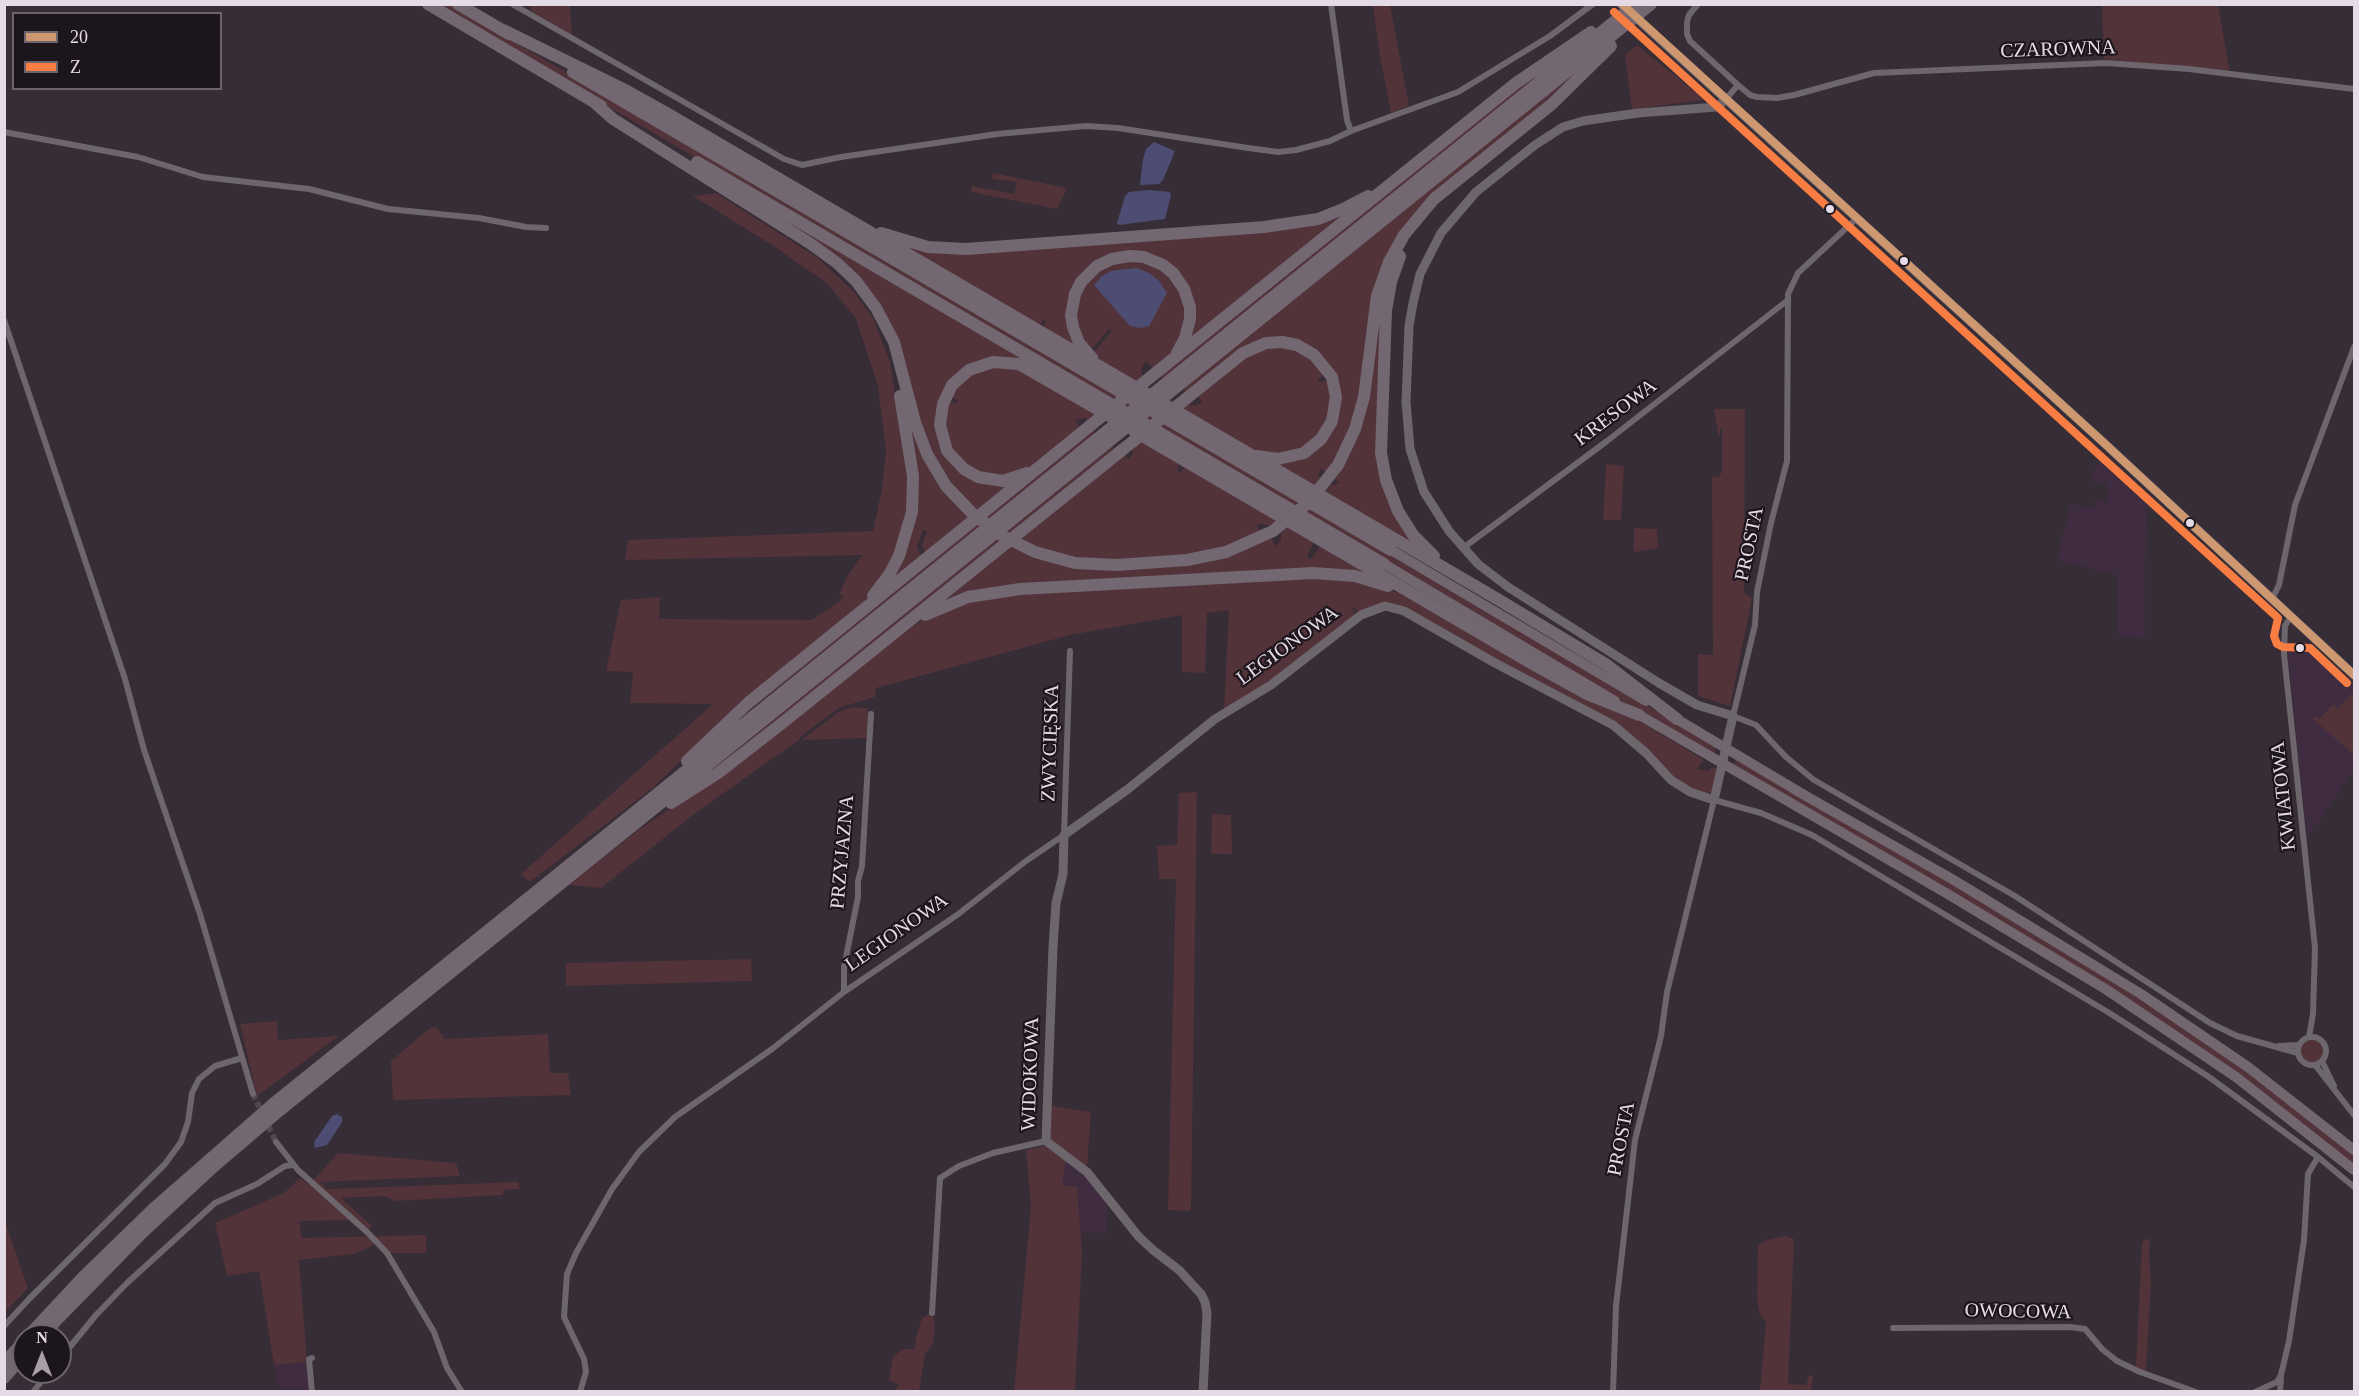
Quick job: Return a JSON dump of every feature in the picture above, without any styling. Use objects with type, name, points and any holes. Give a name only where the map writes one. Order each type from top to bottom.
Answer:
[{"type":"highway","points":[[428,4],[1384,564]]},
{"type":"highway","points":[[458,4],[1391,550]]},
{"type":"highway","points":[[648,801],[730,718],[1091,424],[1547,60],[1635,4]]},
{"type":"highway","points":[[39,1324],[115,1245],[211,1156],[648,801],[1109,436],[1635,4]]},
{"type":"highway","points":[[596,103],[613,118],[820,250],[846,271],[862,288],[882,317],[894,342],[918,433],[936,471],[955,496],[972,513],[1013,543],[1061,560],[1117,565],[1187,560],[1245,545],[1273,531],[1308,503],[1327,481],[1346,449],[1360,414],[1376,301],[1389,262],[1400,240],[1419,215],[1456,181],[1551,104],[1651,4]]},
{"type":"highway","points":[[1167,389],[1651,4]]},
{"type":"highway","points":[[503,30],[627,91],[1461,578],[1607,665],[1677,719]]},
{"type":"highway","points":[[842,216],[878,232],[917,244],[952,249],[1005,247],[1299,223],[1343,209],[1402,175]]},
{"type":"highway","points":[[1456,181],[1425,215],[1409,238],[1391,282],[1385,329],[1380,442],[1388,487],[1407,525],[1420,543],[1461,578]]},
{"type":"highway","points":[[1114,376],[1089,356],[1079,343],[1071,315],[1075,294],[1086,276],[1104,262],[1121,257],[1144,257],[1163,266],[1176,277],[1184,289],[1190,307],[1189,326],[1182,345],[1165,365]]},
{"type":"highway","points":[[846,625],[877,591],[896,563],[906,538],[913,497],[912,468],[892,356],[876,315],[862,288]]},
{"type":"highway","points":[[636,823],[718,773],[1243,352],[1256,345],[1273,342],[1290,343],[1309,351],[1321,361],[1334,383],[1335,405],[1329,426],[1316,444],[1295,457],[1278,459],[1259,456],[1231,445]]},
{"type":"highway","points":[[1055,454],[1014,479],[994,480],[972,474],[952,457],[942,438],[941,411],[948,392],[962,375],[985,363],[1005,361],[1028,368],[1572,686],[1639,715]]},
{"type":"highway","points":[[53,1324],[130,1244],[219,1162],[992,530]]},
{"type":"highway","points":[[889,638],[921,617],[958,600],[987,593],[1020,589],[1322,573],[1370,580],[1425,601]]},
{"type":"main road","points":[[1391,550],[2048,936],[2141,994],[2248,1067],[2355,1150]]},
{"type":"main road","points":[[1384,564],[1946,893],[2107,990],[2227,1071],[2355,1170]]},
{"type":"street","points":[[512,4],[784,159],[802,165],[840,156],[986,136],[1086,126],[1118,128],[1278,152],[1310,147],[1425,106],[1469,86],[1550,36],[1589,6]]},
{"type":"street","points":[[1331,4],[1347,120],[1351,131]]},
{"type":"street","points":[[1622,4],[2355,675]]},
{"type":"street","points":[[1698,4],[1689,15],[1687,34],[1695,47],[1738,85],[1717,107],[1666,110],[1594,119],[1573,123],[1554,131],[1476,192],[1441,233],[1425,261],[1416,288],[1409,326],[1406,402],[1408,435],[1414,465],[1424,492],[1439,518],[1463,548],[1508,587],[1697,705],[1756,725],[1786,757],[1814,780],[2015,896],[2210,1023],[2237,1036],[2298,1053]]},
{"type":"street","name":"CZAROWNA","points":[[1738,85],[1750,95],[1764,98],[1794,95],[1874,73],[2096,63],[2189,69],[2355,89]]},
{"type":"street","points":[[4,132],[138,157],[203,177],[309,189],[388,209],[479,218],[526,227],[546,228]]},
{"type":"street","points":[[1788,300],[1790,288],[1798,273],[1857,218]]},
{"type":"street","name":"KRESOWA","points":[[1463,548],[1608,441],[1788,300]]},
{"type":"street","name":"PROSTA","points":[[1733,716],[1754,628],[1762,563],[1786,468],[1789,429],[1788,300]]},
{"type":"street","points":[[4,320],[125,680],[155,785],[232,1017],[253,1094]]},
{"type":"street","points":[[2272,599],[2278,585],[2295,505],[2355,347]]},
{"type":"street","name":"LEGIONOWA","points":[[580,1392],[586,1372],[584,1359],[564,1317],[566,1282],[576,1253],[617,1181],[639,1152],[670,1121],[772,1049],[844,992],[957,915],[1011,872],[1128,789],[1215,719],[1271,685],[1360,615],[1379,607],[1399,609],[1613,725],[1646,753],[1671,780],[1690,792],[1714,800]]},
{"type":"street","name":"KWIATOWA","points":[[2291,616],[2285,626],[2284,654],[2313,910],[2315,974],[2313,1014]]},
{"type":"street","name":"ZWYCIĘSKA","points":[[1064,835],[1070,651]]},
{"type":"street","name":"PRZYJAZNA","points":[[844,992],[844,967],[858,897],[871,714]]},
{"type":"street","points":[[1733,716],[1714,800],[1781,821],[1829,845],[2209,1077],[2355,1187]]},
{"type":"street","name":"PROSTA","points":[[1613,1392],[1616,1306],[1635,1140],[1661,1036],[1667,992],[1714,800]]},
{"type":"street","name":"WIDOKOWA","points":[[1064,835],[1063,874],[1056,903],[1053,947],[1046,1141],[1087,1172],[1139,1237],[1179,1270],[1201,1294],[1207,1313],[1203,1392]]},
{"type":"street","points":[[2275,1046],[2299,1045],[2309,1037],[2313,1014]]},
{"type":"street","points":[[2313,1014],[2317,1038]]},
{"type":"street","points":[[2299,1045],[2298,1053],[2304,1063],[2315,1065],[2322,1061],[2326,1048],[2323,1042],[2309,1037]]},
{"type":"street","points":[[4,1326],[165,1164],[181,1142],[188,1122],[192,1093],[199,1079],[215,1066],[242,1058]]},
{"type":"street","points":[[2322,1061],[2340,1097]]},
{"type":"street","points":[[2315,1065],[2355,1115]]},
{"type":"street","points":[[932,1312],[940,1178],[959,1166],[993,1153],[1046,1141]]},
{"type":"street","points":[[276,1142],[292,1165],[367,1232],[387,1253],[434,1332],[447,1368],[462,1392]]},
{"type":"street","points":[[2280,1392],[2304,1240],[2308,1174],[2318,1157]]},
{"type":"street","points":[[72,1344],[127,1283],[215,1203],[257,1184],[285,1166],[292,1165]]},
{"type":"street","name":"OWOCOWA","points":[[1893,1328],[2070,1327],[2085,1329],[2102,1349],[2117,1361],[2140,1372],[2196,1392]]},
{"type":"street","points":[[312,1358],[309,1359],[312,1392]]},
{"type":"street","points":[[2255,1392],[2277,1382],[2282,1375]]},
{"type":"shaded area","points":[[435,5],[451,5],[1716,746],[1714,755]]},
{"type":"shaded area","points":[[530,5],[570,5],[572,35],[531,11]]},
{"type":"shaded area","points":[[1373,5],[1390,5],[1409,106],[1391,113],[1379,51]]},
{"type":"shaded area","points":[[2102,5],[2218,5],[2230,73],[2104,59]]},
{"type":"shaded area","points":[[1580,42],[1163,379],[1161,377],[1155,382],[1152,380],[1467,126]]},
{"type":"shaded area","points":[[1637,45],[1705,100],[1632,109],[1625,55]]},
{"type":"shaded area","points":[[1590,60],[1400,234],[1361,393],[1341,452],[1326,473],[1321,468],[1318,475],[1321,480],[1313,489],[1266,462],[1284,462],[1335,423],[1329,368],[1271,339],[1182,397],[1180,396],[1185,391],[1183,388]]},
{"type":"shaded area","points":[[993,173],[1067,188],[1057,209],[971,192],[972,186],[1014,194],[1017,182],[992,179]]},
{"type":"shaded area","points":[[713,178],[1205,466],[1028,366],[967,368],[938,415],[961,470],[1018,481],[977,513],[938,467],[870,293]]},
{"type":"shaded area","points":[[716,193],[818,258],[854,292],[873,318],[890,362],[910,485],[901,545],[876,588],[861,604],[726,717],[654,787],[530,882],[521,874],[713,704],[630,703],[633,672],[606,671],[621,600],[660,597],[659,619],[812,620],[840,601],[843,595],[839,595],[847,577],[862,555],[625,560],[628,540],[873,531],[882,489],[886,451],[878,386],[856,319],[828,284],[772,245],[693,196]]},
{"type":"shaded area","points":[[1360,206],[1185,346],[1191,329],[1176,274],[1118,254],[1071,298],[1082,353],[1043,328],[1046,322],[1043,320],[1039,326],[888,240],[915,247],[1237,233]]},
{"type":"shaded area","points":[[1121,260],[1150,262],[1173,278],[1187,309],[1182,338],[1168,357],[1153,369],[1146,361],[1141,370],[1143,377],[1136,383],[1096,358],[1094,352],[1112,331],[1109,329],[1090,351],[1076,325],[1078,297],[1092,274]]},
{"type":"shaded area","points":[[1380,309],[1379,462],[1426,554],[1323,495],[1332,484],[1339,483],[1335,479],[1345,464]]},
{"type":"shaded area","points":[[1281,345],[1312,357],[1323,376],[1318,378],[1319,382],[1329,380],[1332,393],[1327,426],[1299,452],[1261,454],[1179,408],[1186,402],[1193,406],[1201,403],[1196,394],[1246,354]]},
{"type":"shaded area","points":[[992,366],[1021,370],[1098,413],[1089,421],[1084,418],[1075,420],[1080,428],[1025,471],[1008,476],[975,471],[957,457],[944,432],[948,402],[957,403],[958,400],[951,397],[964,378]]},
{"type":"shaded area","points":[[1714,409],[1745,409],[1744,592],[1752,599],[1730,706],[1698,696],[1698,654],[1713,655],[1712,477],[1718,477],[1722,472],[1722,429],[1720,428],[1720,435],[1718,434]]},
{"type":"shaded area","points":[[911,426],[922,455],[970,519],[925,552],[922,545],[927,532],[923,530],[917,546],[921,556],[882,591],[906,547]]},
{"type":"shaded area","points":[[1095,427],[1097,428],[1095,434],[700,751],[734,718]]},
{"type":"shaded area","points":[[1141,438],[1180,462],[1177,470],[1180,473],[1186,466],[1280,519],[1270,526],[1259,524],[1257,526],[1262,533],[1208,553],[1107,562],[1054,554],[1020,540],[1123,452],[1128,459],[1130,458],[1133,453],[1132,445]]},
{"type":"shaded area","points":[[1121,442],[1125,444],[680,795],[1112,445],[1114,448]]},
{"type":"shaded area","points":[[2100,462],[2146,504],[2145,638],[2118,637],[2118,575],[2057,560],[2071,504],[2093,509],[2096,500],[2108,502],[2107,483],[2092,481],[2094,469]]},
{"type":"shaded area","points":[[1606,464],[1624,466],[1621,520],[1603,520]]},
{"type":"shaded area","points":[[1290,526],[1314,541],[1307,557],[1311,559],[1321,545],[1386,582],[1359,575],[1015,587],[933,608],[1007,546],[1055,563],[1233,555],[1271,538],[1276,546],[1281,540],[1281,532]]},
{"type":"shaded area","points":[[1634,528],[1657,529],[1658,548],[1634,552]]},
{"type":"shaded area","points":[[1329,577],[1384,587],[1403,595],[1637,720],[1704,760],[1697,769],[1708,771],[1713,767],[1718,769],[1711,792],[1706,794],[1683,786],[1651,753],[1532,679],[1402,607],[1359,612],[1353,607],[1355,615],[1285,672],[1224,710],[1229,610],[1207,613],[1205,673],[1182,672],[1182,615],[1070,635],[876,688],[875,697],[838,708],[799,740],[694,814],[601,888],[569,885],[637,831],[714,779],[890,642],[919,622],[945,609],[994,596]]},
{"type":"shaded area","points":[[2307,642],[2354,687],[2354,769],[2307,838],[2287,643]]},
{"type":"shaded area","points":[[2354,691],[2354,755],[2313,719],[2315,716],[2319,719],[2333,704],[2338,708]]},
{"type":"shaded area","points":[[852,707],[868,708],[867,738],[802,740],[839,712]]},
{"type":"shaded area","points":[[1736,757],[2041,936],[2208,1043],[2354,1154],[2354,1165],[2239,1076],[1734,767]]},
{"type":"shaded area","points":[[1197,792],[1190,1211],[1168,1210],[1176,879],[1159,879],[1157,846],[1177,845],[1179,793]]},
{"type":"shaded area","points":[[1212,814],[1231,815],[1232,854],[1211,854]]},
{"type":"shaded area","points":[[751,959],[752,981],[566,986],[566,963]]},
{"type":"shaded area","points":[[277,1021],[278,1040],[339,1036],[257,1096],[240,1024]]},
{"type":"shaded area","points":[[436,1027],[445,1039],[548,1034],[550,1073],[568,1073],[571,1095],[393,1100],[391,1061],[430,1028]]},
{"type":"shaded area","points":[[2312,1040],[2320,1043],[2323,1051],[2320,1059],[2312,1062],[2304,1059],[2301,1051],[2304,1043]]},
{"type":"shaded area","points":[[1050,1106],[1091,1112],[1087,1167],[1051,1140]]},
{"type":"shaded area","points":[[1044,1146],[1066,1161],[1062,1185],[1077,1187],[1082,1253],[1075,1391],[1014,1392],[1031,1206],[1026,1150]]},
{"type":"shaded area","points":[[338,1153],[456,1163],[460,1176],[320,1182],[327,1189],[518,1182],[520,1189],[503,1190],[503,1195],[395,1201],[384,1196],[341,1198],[372,1226],[367,1232],[354,1220],[299,1221],[302,1238],[426,1235],[426,1253],[387,1253],[378,1243],[354,1254],[299,1260],[307,1362],[274,1365],[259,1271],[227,1276],[215,1223],[284,1193],[300,1178],[309,1185]]},
{"type":"shaded area","points":[[1066,1161],[1077,1166],[1106,1198],[1106,1233],[1080,1233],[1077,1187],[1061,1185]]},
{"type":"shaded area","points":[[5,1222],[28,1288],[4,1312]]},
{"type":"shaded area","points":[[1785,1236],[1794,1239],[1788,1384],[1806,1385],[1809,1376],[1813,1375],[1811,1391],[1760,1391],[1766,1323],[1760,1314],[1757,1299],[1758,1245],[1767,1240]]},
{"type":"shaded area","points":[[2150,1238],[2151,1280],[2146,1371],[2136,1367],[2142,1242]]},
{"type":"shaded area","points":[[932,1313],[935,1326],[933,1343],[925,1354],[919,1391],[895,1391],[899,1384],[889,1380],[893,1357],[903,1349],[915,1349],[922,1318]]},
{"type":"shaded area","points":[[307,1362],[309,1391],[279,1391],[274,1365]]},
{"type":"water","points":[[1154,142],[1175,151],[1163,180],[1159,184],[1140,185],[1146,149]]},
{"type":"water","points":[[1148,190],[1170,192],[1165,219],[1119,225],[1117,223],[1125,196],[1129,192]]},
{"type":"water","points":[[1136,268],[1149,273],[1159,281],[1167,293],[1149,326],[1141,328],[1130,326],[1094,285],[1102,276],[1111,271]]},
{"type":"water","points":[[337,1114],[342,1117],[342,1122],[327,1145],[315,1148],[314,1142],[332,1116]]},
{"type":"tunnel","points":[[253,1094],[276,1142]]},
{"type":"transit line","name":"20","points":[[1622,4],[2103,442],[2354,675]]},
{"type":"transit line","name":"Z","points":[[1614,12],[2278,618],[2274,636],[2277,644],[2283,647],[2310,648],[2347,683]]}]
